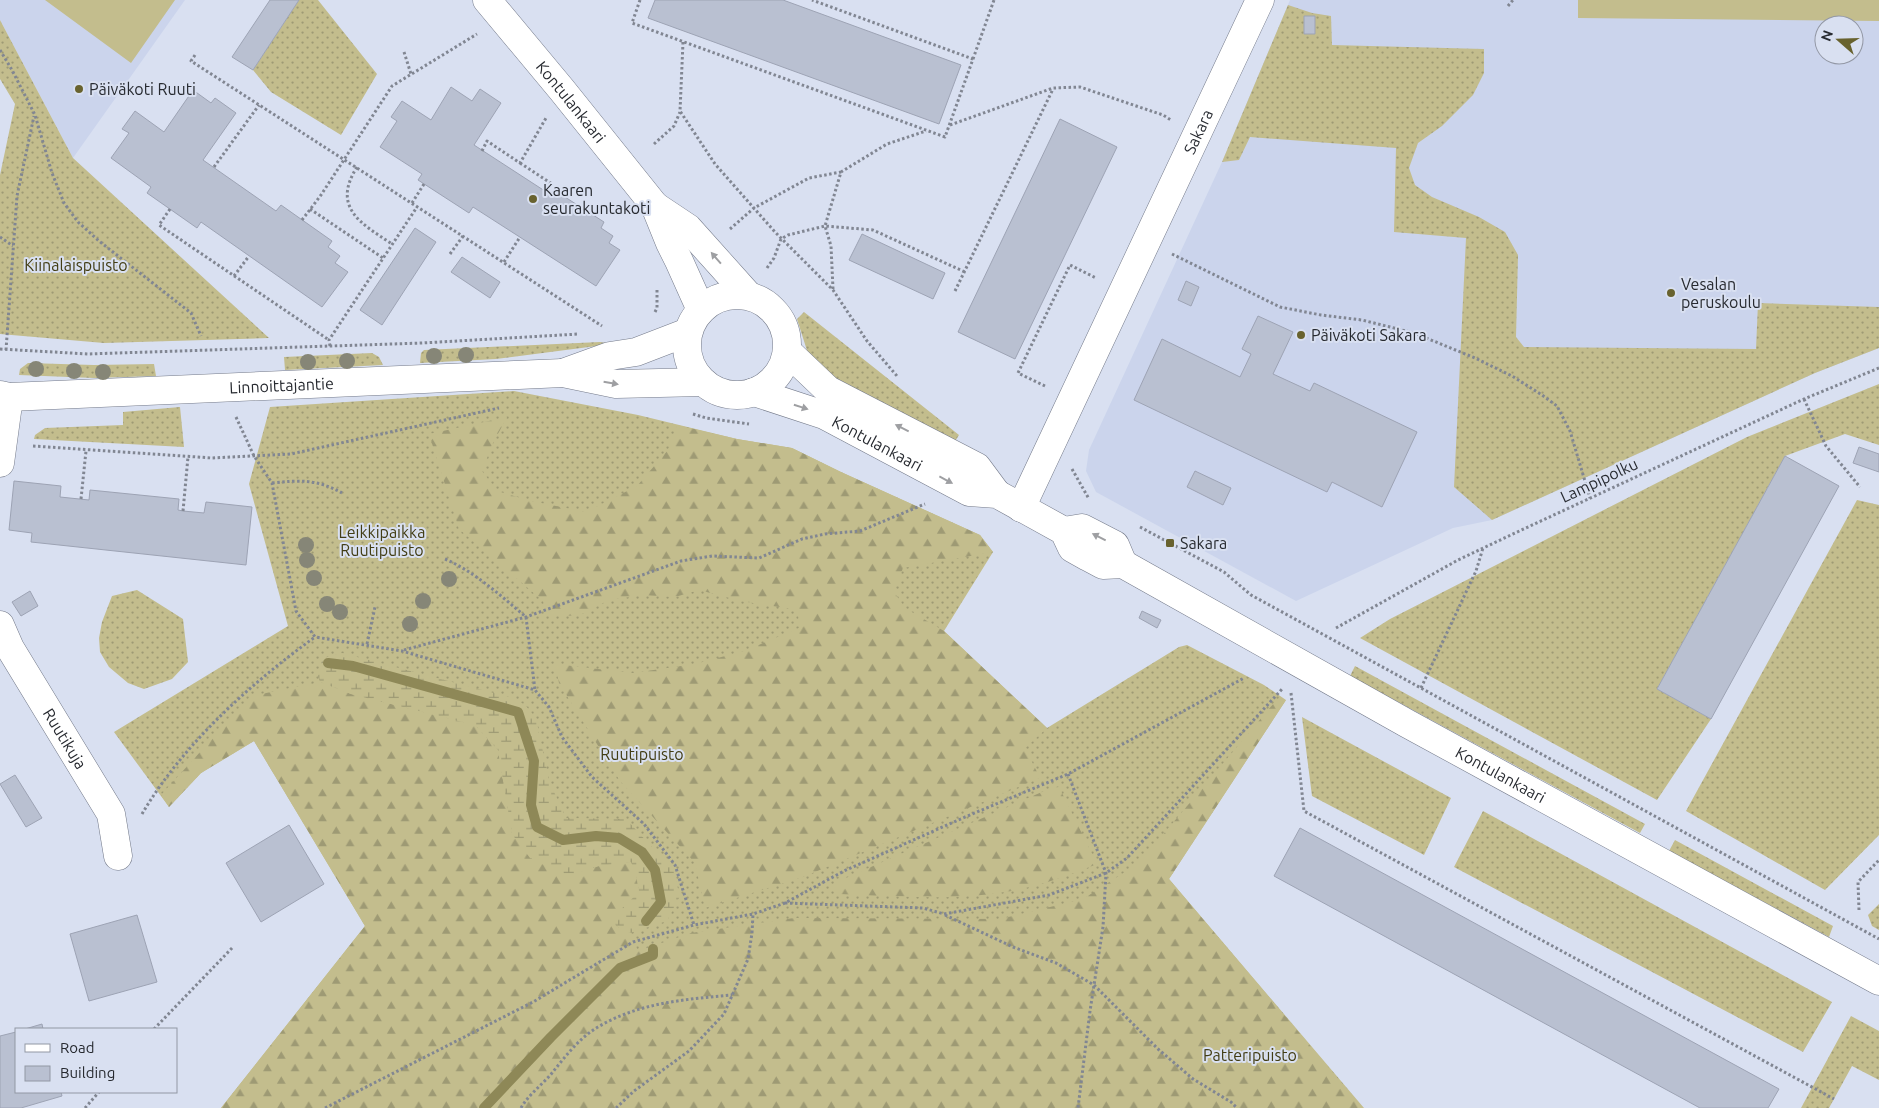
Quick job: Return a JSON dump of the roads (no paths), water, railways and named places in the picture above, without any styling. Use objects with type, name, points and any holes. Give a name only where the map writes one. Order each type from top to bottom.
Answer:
[{"type":"main road","name":"Sakara","points":[[1021,508],[1260,0]]},
{"type":"main road","name":"Kontulankaari","points":[[495,9],[655,206],[688,228],[748,295],[769,306],[779,316],[785,328],[787,351],[777,376],[767,385],[754,392],[740,396],[728,395],[714,390],[703,382],[694,371],[689,360],[687,348],[694,321],[679,261],[655,206]]},
{"type":"main road","points":[[694,321],[709,302],[734,294],[748,295]]},
{"type":"main road","name":"Linnoittajantie","points":[[564,373],[610,356],[636,352],[694,321]]},
{"type":"main road","name":"Kontulankaari","points":[[787,351],[828,390],[976,467],[997,494],[1064,531],[1072,548],[1103,565],[1123,564],[1408,724],[1879,981]]},
{"type":"main road","name":"Linnoittajantie","points":[[4,396],[564,373],[616,384],[703,382]]},
{"type":"main road","name":"Kontulankaari","points":[[754,392],[824,415],[969,492],[997,494]]},
{"type":"main road","points":[[0,463],[4,396]]},
{"type":"main road","name":"Ruutikuja","points":[[0,625],[10,648],[111,814],[118,856]]},
{"type":"waterway","points":[[328,663],[353,666],[518,712],[534,761],[531,805],[537,827],[563,840],[596,836],[619,838],[642,852],[655,870],[661,902],[646,921]]},
{"type":"waterway","points":[[484,1108],[620,968],[653,955],[653,949]]},
{"type":"place","name":"Päiväkoti Ruuti","points":[[79,89]]},
{"type":"place","name":"Kaaren seurakuntakoti","points":[[533,199]]},
{"type":"place","name":"Vesalan peruskoulu","points":[[1671,293]]},
{"type":"place","name":"Päiväkoti Sakara","points":[[1301,335]]},
{"type":"place","name":"Sakara","points":[[1170,543]]},
{"type":"park label","name":"Kiinalaispuisto","points":[[76,265]]},
{"type":"park label","name":"Leikkipaikka Ruutipuisto","points":[[382,541]]},
{"type":"park label","name":"Ruutipuisto","points":[[642,754]]},
{"type":"park label","name":"Patteripuisto","points":[[1250,1055]]}]
